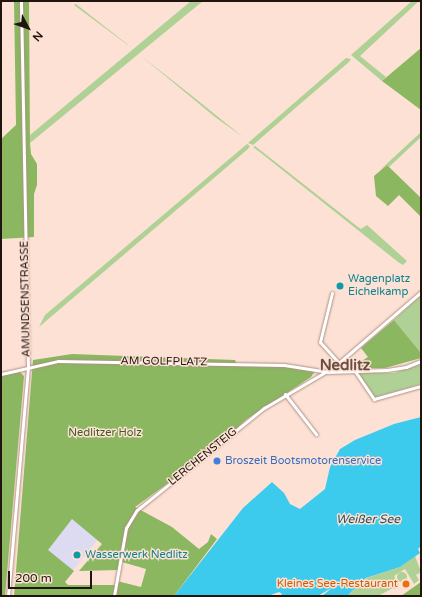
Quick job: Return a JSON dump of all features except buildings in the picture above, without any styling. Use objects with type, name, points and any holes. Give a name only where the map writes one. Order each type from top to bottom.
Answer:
[{"type":"street","name":"AMUNDSENSTRASSE","points":[[8,596],[28,368],[21,1]]},
{"type":"street","name":"LERCHENSTEIG","points":[[114,596],[126,528],[137,510],[242,425],[285,394],[328,372],[421,292]]},
{"type":"street","points":[[332,293],[320,342],[339,363]]},
{"type":"street","points":[[346,358],[374,399],[421,386]]},
{"type":"street","name":"AM GOLFPLATZ","points":[[1,374],[58,361],[284,365],[328,372]]},
{"type":"street","points":[[328,372],[341,370],[356,371],[398,368],[421,361]]},
{"type":"street","points":[[285,394],[316,434]]},
{"type":"shaded area","points":[[72,519],[98,540],[72,571],[47,550]]},
{"type":"green space","points":[[14,1],[29,1],[30,143],[31,154],[37,164],[37,185],[34,194],[34,237],[1,239],[1,139],[16,125]]},
{"type":"green space","points":[[191,1],[203,1],[30,143],[30,135]]},
{"type":"green space","points":[[412,1],[419,1],[360,56],[386,77],[382,81],[351,55]]},
{"type":"green space","points":[[76,4],[127,44],[129,46],[74,5]]},
{"type":"green space","points":[[421,48],[421,110],[382,81]]},
{"type":"green space","points":[[140,55],[191,95],[243,137],[215,117]]},
{"type":"green space","points":[[346,58],[351,59],[253,145],[248,143]]},
{"type":"green space","points":[[420,133],[421,137],[389,167],[387,165],[380,170]]},
{"type":"green space","points":[[247,144],[250,146],[248,149],[39,327],[45,315]]},
{"type":"green space","points":[[255,146],[358,227],[361,229],[367,225],[407,261],[403,265],[398,262],[253,147]]},
{"type":"green space","points":[[387,165],[421,198],[421,217],[399,195],[388,206],[376,196],[374,176]]},
{"type":"green space","points":[[421,295],[421,354],[394,320]]},
{"type":"green space","points":[[394,320],[420,352],[421,358],[385,368],[356,368],[354,366],[368,357],[361,348]]},
{"type":"green space","name":"Nedlitzer Holz","points":[[72,354],[235,360],[237,365],[279,366],[315,371],[311,377],[247,419],[204,457],[135,507],[172,527],[199,549],[208,542],[211,534],[217,539],[174,596],[14,596],[33,360]],"holes":[[[72,519],[102,544],[79,571],[118,570],[122,562],[146,569],[141,587],[117,581],[115,585],[68,585],[65,582],[74,571],[48,550]]]},
{"type":"green space","points":[[421,363],[421,384],[374,398],[359,373],[394,373]]},
{"type":"green space","points":[[20,372],[24,376],[5,596],[1,596],[1,376]]},
{"type":"green space","points":[[415,556],[421,572],[416,575],[419,580],[414,584],[405,569],[394,576],[399,586],[394,589],[393,588],[378,596],[347,596],[367,578],[400,567]]},
{"type":"green space","points":[[400,572],[404,572],[406,573],[406,581],[400,582],[397,579],[397,575]]},
{"type":"green space","points":[[421,582],[421,596],[401,596]]},
{"type":"water","name":"Weißer See","points":[[421,417],[421,546],[418,549],[420,553],[400,567],[366,578],[347,596],[322,596],[333,587],[318,596],[281,596],[282,594],[279,592],[268,596],[174,596],[243,508],[272,482],[284,493],[290,504],[300,509],[325,489],[330,467],[340,449],[355,440],[394,424]]},
{"type":"place","name":"Wagenplatz Eichelkamp","points":[[340,286]]},
{"type":"place","name":"Broszeit Bootsmotorenservice","points":[[217,461]]},
{"type":"place","name":"Wasserwerk Nedlitz","points":[[77,555]]},
{"type":"place","name":"Kleines See-Restaurant","points":[[406,584]]},
{"type":"district","name":"Nedlitz","points":[[345,366]]}]
